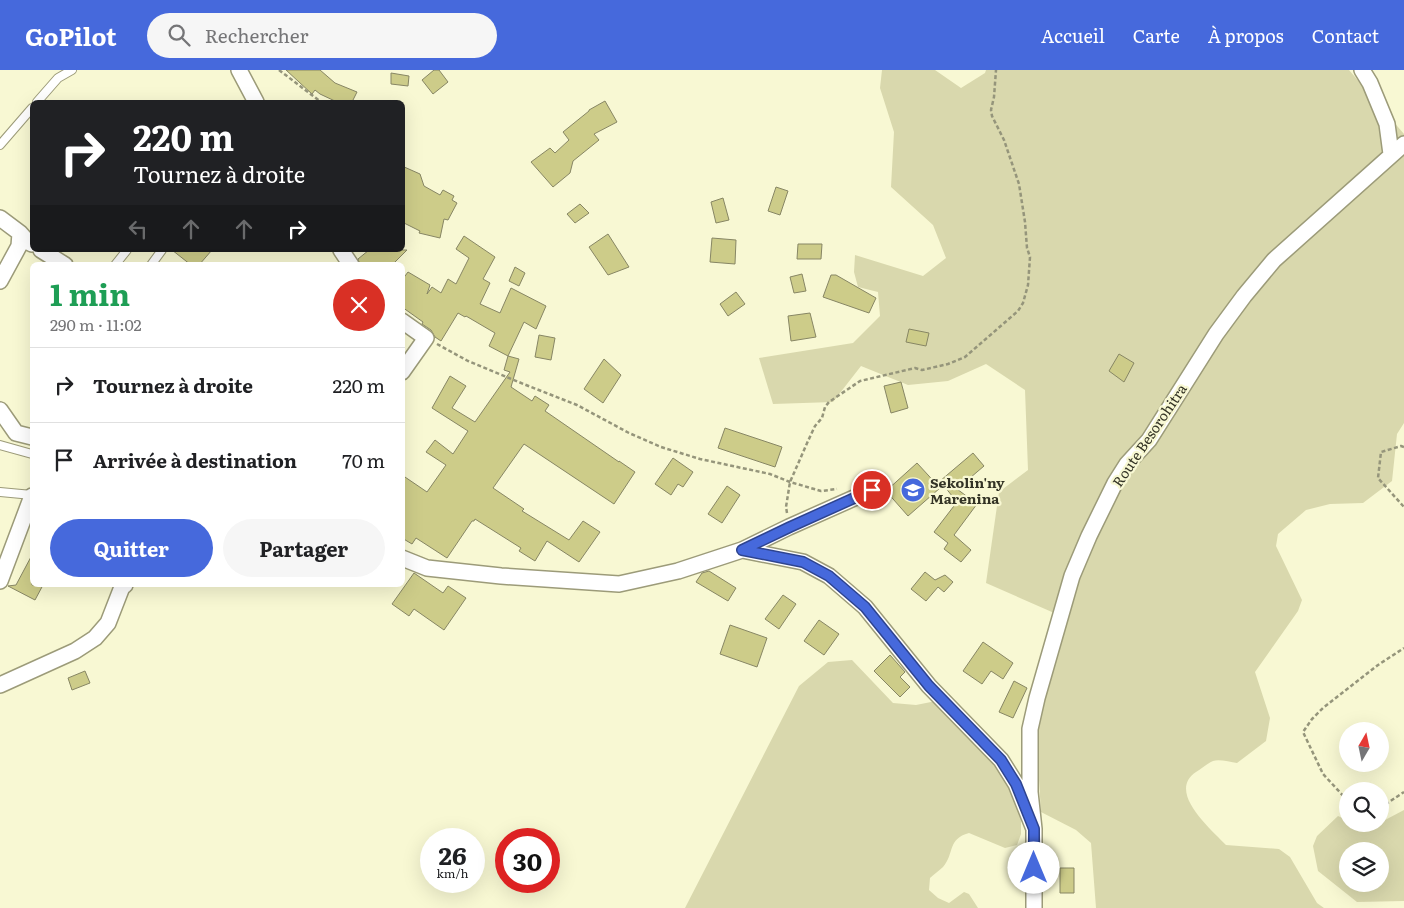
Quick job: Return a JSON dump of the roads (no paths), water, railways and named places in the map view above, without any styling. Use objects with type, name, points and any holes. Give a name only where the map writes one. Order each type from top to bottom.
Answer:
[{"type":"street","points":[[239,70],[255,100]]},
{"type":"street","points":[[1362,70],[1370,82],[1387,124],[1391,154]]},
{"type":"street","name":"Route Besorohitra","points":[[1034,908],[1034,829],[1030,792],[1030,729],[1072,576],[1089,536],[1115,483],[1127,464],[1149,440],[1216,334],[1244,296],[1274,260],[1404,144]]},
{"type":"street","points":[[0,218],[28,239],[18,246],[0,281]]},
{"type":"street","points":[[44,252],[60,262]]},
{"type":"street","points":[[405,322],[426,338],[405,368]]},
{"type":"street","points":[[0,410],[16,433],[30,436]]},
{"type":"street","points":[[405,559],[427,568],[501,576],[619,584],[678,571],[742,550],[872,490]]},
{"type":"street","points":[[0,581],[30,500]]},
{"type":"street","points":[[742,550],[803,562],[829,576],[865,607],[929,686],[1001,760],[1016,784],[1034,829]]},
{"type":"street","points":[[0,685],[75,651],[95,638],[108,623],[122,587]]},
{"type":"lane","points":[[39,100],[58,78],[72,70]]},
{"type":"lane","points":[[0,145],[30,110]]},
{"type":"lane","points":[[117,262],[125,252]]},
{"type":"lane","points":[[0,445],[30,453]]},
{"type":"lane","points":[[0,492],[30,495]]},
{"type":"place","name":"Sekolin'ny Marenina","points":[[913,490]]}]
